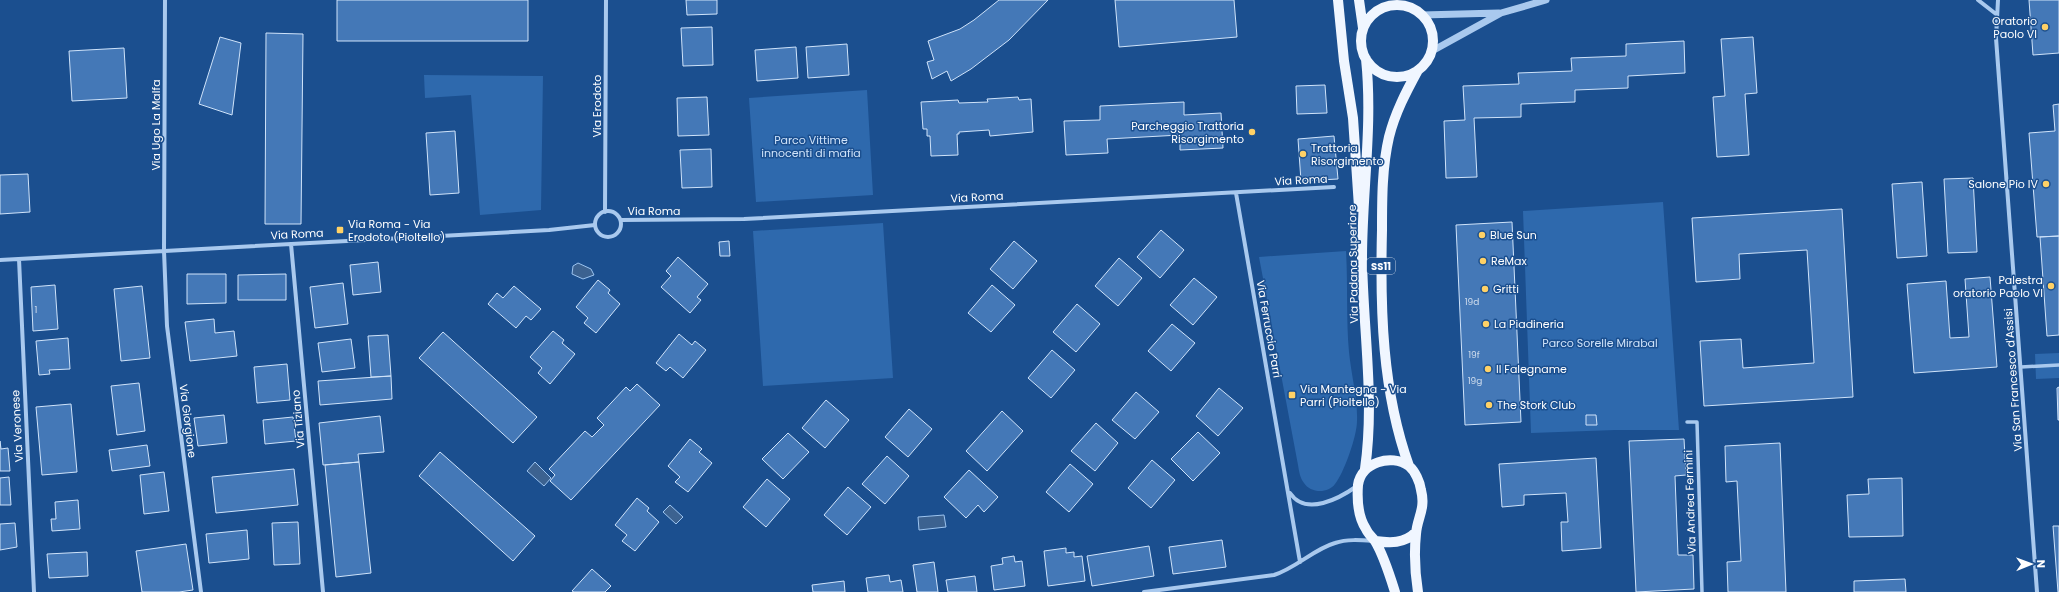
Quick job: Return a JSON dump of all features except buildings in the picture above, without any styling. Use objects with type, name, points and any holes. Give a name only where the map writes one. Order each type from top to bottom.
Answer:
[{"type":"main road","name":"SS11","points":[[1338,0],[1344,61],[1352,118],[1356,188],[1363,231]]},
{"type":"main road","name":"Via Padana Superiore","points":[[1359,0],[1363,28],[1362,41],[1366,59],[1369,117],[1363,231],[1363,291],[1370,404],[1365,469]]},
{"type":"main road","points":[[1363,28],[1371,16],[1377,11],[1396,2],[1422,14],[1432,32],[1432,51]]},
{"type":"main road","name":"SS11","points":[[1418,592],[1416,570],[1416,532],[1421,518],[1423,497],[1418,480],[1409,466],[1397,432],[1390,398],[1382,304],[1383,182],[1389,136],[1398,108],[1418,70],[1427,61],[1432,51]]},
{"type":"main road","points":[[1366,59],[1375,70],[1388,76],[1400,77],[1418,70]]},
{"type":"main road","points":[[1365,469],[1376,463],[1387,460],[1409,466]]},
{"type":"main road","name":"SS11","points":[[1365,469],[1358,485],[1359,507],[1363,523],[1375,541],[1395,592]]},
{"type":"main road","points":[[1375,541],[1398,542],[1409,538],[1416,532]]},
{"type":"street","name":"Via Ugo La Malfa","points":[[164,251],[166,0]]},
{"type":"street","name":"Via Erodoto","points":[[605,212],[606,0]]},
{"type":"street","points":[[1432,51],[1501,13],[1546,0]]},
{"type":"street","points":[[1978,0],[1996,14]]},
{"type":"street","name":"Via San Francesco d'Assisi","points":[[1998,0],[1996,14],[1997,60],[2037,592]]},
{"type":"street","points":[[1422,14],[1501,13]]},
{"type":"street","name":"Via Roma","points":[[621,220],[645,222],[744,219],[1334,187]]},
{"type":"street","name":"Via Ferruccio Parri","points":[[1236,193],[1289,491],[1300,562]]},
{"type":"street","points":[[605,212],[615,213],[621,220],[620,230],[611,237],[600,235],[595,225],[598,216],[605,212]]},
{"type":"street","name":"Via Roma","points":[[0,260],[549,230],[595,225]]},
{"type":"street","name":"Via Tiziano","points":[[291,244],[323,592]]},
{"type":"street","name":"Via Giorgione","points":[[164,251],[167,326],[201,592]]},
{"type":"street","name":"Via Veronese","points":[[19,259],[34,592]]},
{"type":"street","points":[[2021,367],[2059,365]]},
{"type":"street","name":"Via Andrea Fermini","points":[[1686,422],[1697,422],[1702,592]]},
{"type":"street","points":[[1289,491],[1300,502],[1315,504],[1340,497],[1358,485]]},
{"type":"street","points":[[1144,592],[1274,575],[1334,543],[1344,541],[1375,541]]},
{"type":"green space","points":[[424,75],[543,76],[541,210],[480,215],[471,95],[425,98]]},
{"type":"green space","name":"Parco Vittime innocenti di mafia","points":[[867,90],[873,195],[756,202],[749,98]]},
{"type":"green space","name":"Parco Sorelle Mirabal","points":[[1663,202],[1679,430],[1615,430],[1531,433],[1523,211]]},
{"type":"green space","points":[[883,223],[893,378],[763,386],[753,231]]},
{"type":"green space","points":[[1346,251],[1348,339],[1357,421],[1355,436],[1339,479],[1332,487],[1324,491],[1319,491],[1310,489],[1303,481],[1300,474],[1259,257]]},
{"type":"green space","points":[[2059,353],[2059,378],[2036,379],[2035,354]]},
{"type":"shaded area","points":[[578,263],[591,269],[594,275],[583,279],[572,274],[573,266]]},
{"type":"shaded area","points":[[535,462],[551,478],[544,486],[527,471]]},
{"type":"shaded area","points":[[670,505],[683,517],[676,524],[663,512]]},
{"type":"shaded area","points":[[944,515],[946,527],[919,530],[918,517]]},
{"type":"place","name":"Oratorio Paolo VI","points":[[2045,27]]},
{"type":"place","name":"Parcheggio Trattoria Risorgimento","points":[[1252,132]]},
{"type":"place","name":"Trattoria Risorgimento","points":[[1303,154]]},
{"type":"place","name":"Salone Pio IV","points":[[2046,184]]},
{"type":"place","name":"Via Roma - Via Erodoto (Pioltello)","points":[[340,230]]},
{"type":"place","name":"Blue Sun","points":[[1482,235]]},
{"type":"place","name":"ReMax","points":[[1483,261]]},
{"type":"place","name":"Palestra oratorio Paolo VI","points":[[2051,286]]},
{"type":"place","name":"Gritti","points":[[1485,289]]},
{"type":"place","name":"La Piadineria","points":[[1486,324]]},
{"type":"place","name":"Il Falegname","points":[[1488,369]]},
{"type":"place","name":"Via Mantegna - Via Parri (Pioltello)","points":[[1292,395]]},
{"type":"place","name":"The Stork Club","points":[[1489,405]]}]
